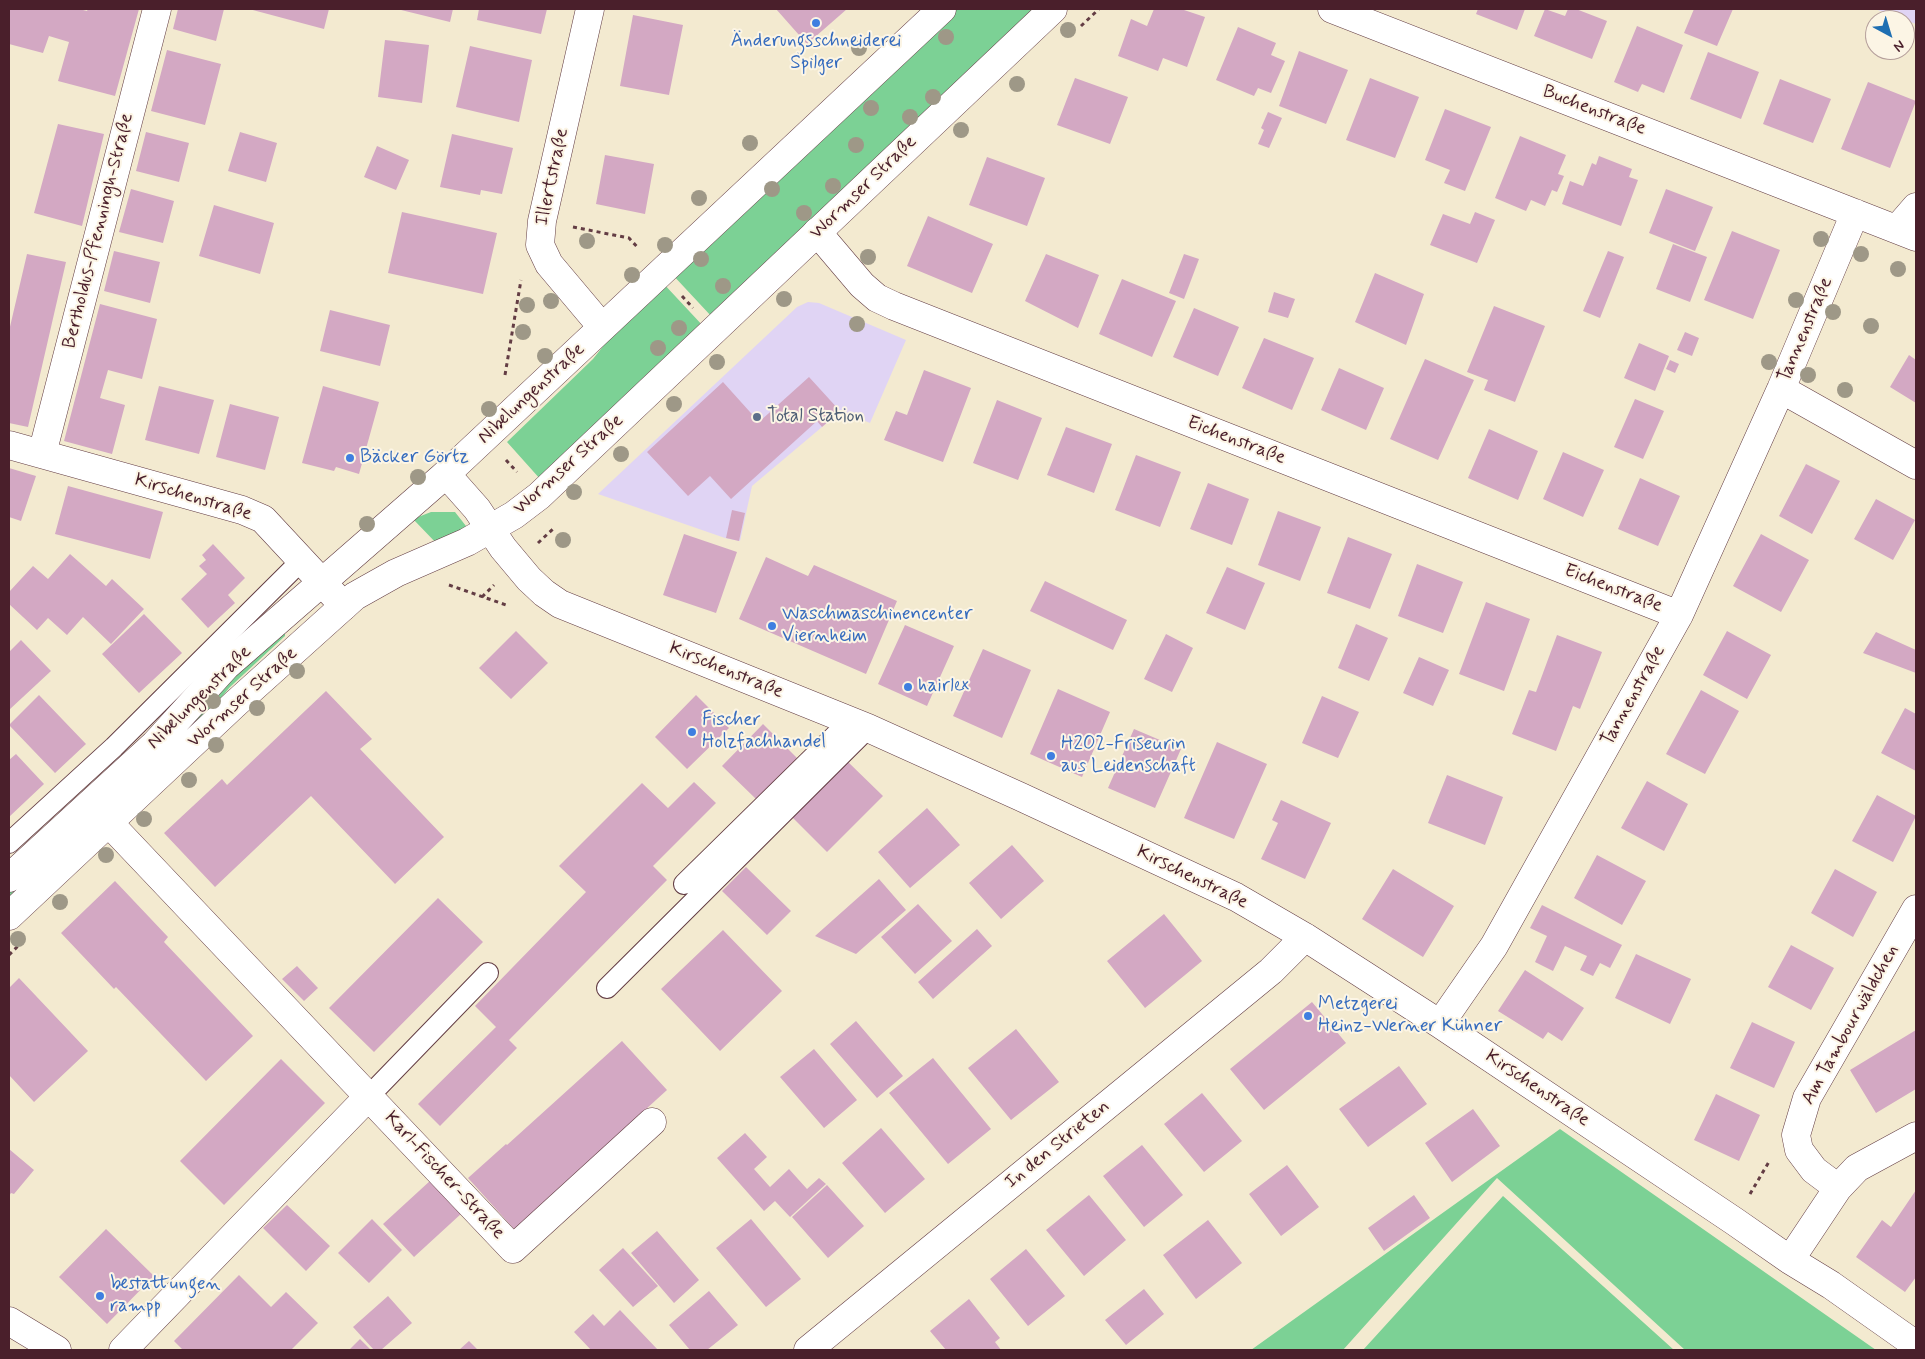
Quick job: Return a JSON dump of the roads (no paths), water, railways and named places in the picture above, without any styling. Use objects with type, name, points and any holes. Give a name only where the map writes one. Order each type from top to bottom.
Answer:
[{"type":"street","name":"Bertholdus-Pfenningh-Straße","points":[[42,454],[157,9]]},
{"type":"street","name":"Illertstraße","points":[[590,9],[541,233],[549,264],[602,328]]},
{"type":"street","name":"Nibelungenstraße","points":[[9,878],[156,744],[226,666],[324,583],[446,474],[942,9]]},
{"type":"street","name":"Wormser Straße","points":[[9,916],[236,703],[355,596],[379,582],[428,561],[490,530],[539,496],[1052,9]]},
{"type":"street","name":"Buchenstraße","points":[[1332,9],[1907,233]]},
{"type":"street","points":[[1907,233],[1916,207]]},
{"type":"street","name":"Tannenstraße","points":[[1440,1024],[1494,946],[1679,614],[1781,389],[1855,213]]},
{"type":"street","name":"Eichenstraße","points":[[817,232],[862,285],[877,298],[894,306],[1679,614]]},
{"type":"street","points":[[1781,389],[1916,465]]},
{"type":"street","name":"Kirschenstraße","points":[[9,445],[242,510],[263,519],[344,606]]},
{"type":"street","name":"Kirschenstraße","points":[[446,474],[477,509],[490,530],[529,579],[560,604],[859,724],[1236,897],[1305,937],[1440,1024],[1790,1260],[1831,1285],[1916,1345]]},
{"type":"street","name":"Karl-Fischer-Straße","points":[[108,823],[513,1249],[652,1122]]},
{"type":"street","name":"Am Tambourwäldchen","points":[[1838,1188],[1814,1170],[1799,1150],[1796,1135],[1807,1098],[1916,909]]},
{"type":"street","name":"In den Strieten","points":[[808,1350],[1271,971],[1305,937]]},
{"type":"street","name":"Karl-Fischer-Straße","points":[[122,1350],[369,1096]]},
{"type":"street","points":[[1790,1260],[1838,1188],[1857,1168],[1916,1136]]},
{"type":"street","points":[[9,1321],[57,1350]]},
{"type":"lane","points":[[9,843],[114,747],[302,560]]},
{"type":"lane","points":[[684,884],[859,724]]},
{"type":"lane","points":[[607,988],[859,724]]},
{"type":"lane","points":[[369,1096],[488,973]]},
{"type":"place","name":"Änderungsschneiderei Spilger","points":[[816,23]]},
{"type":"place","name":"Total Station","points":[[757,417]]},
{"type":"place","name":"Bäcker Görtz","points":[[350,458]]},
{"type":"place","name":"Waschmaschinencenter Viernheim","points":[[772,626]]},
{"type":"place","name":"hairlex","points":[[908,687]]},
{"type":"place","name":"Fischer Holzfachhandel","points":[[692,732]]},
{"type":"place","name":"H2O2-Friseurin aus Leidenschaft","points":[[1051,756]]},
{"type":"place","name":"Metzgerei Heinz-Werner Kühner","points":[[1308,1016]]},
{"type":"place","name":"bestattungen rampp","points":[[100,1296]]}]
